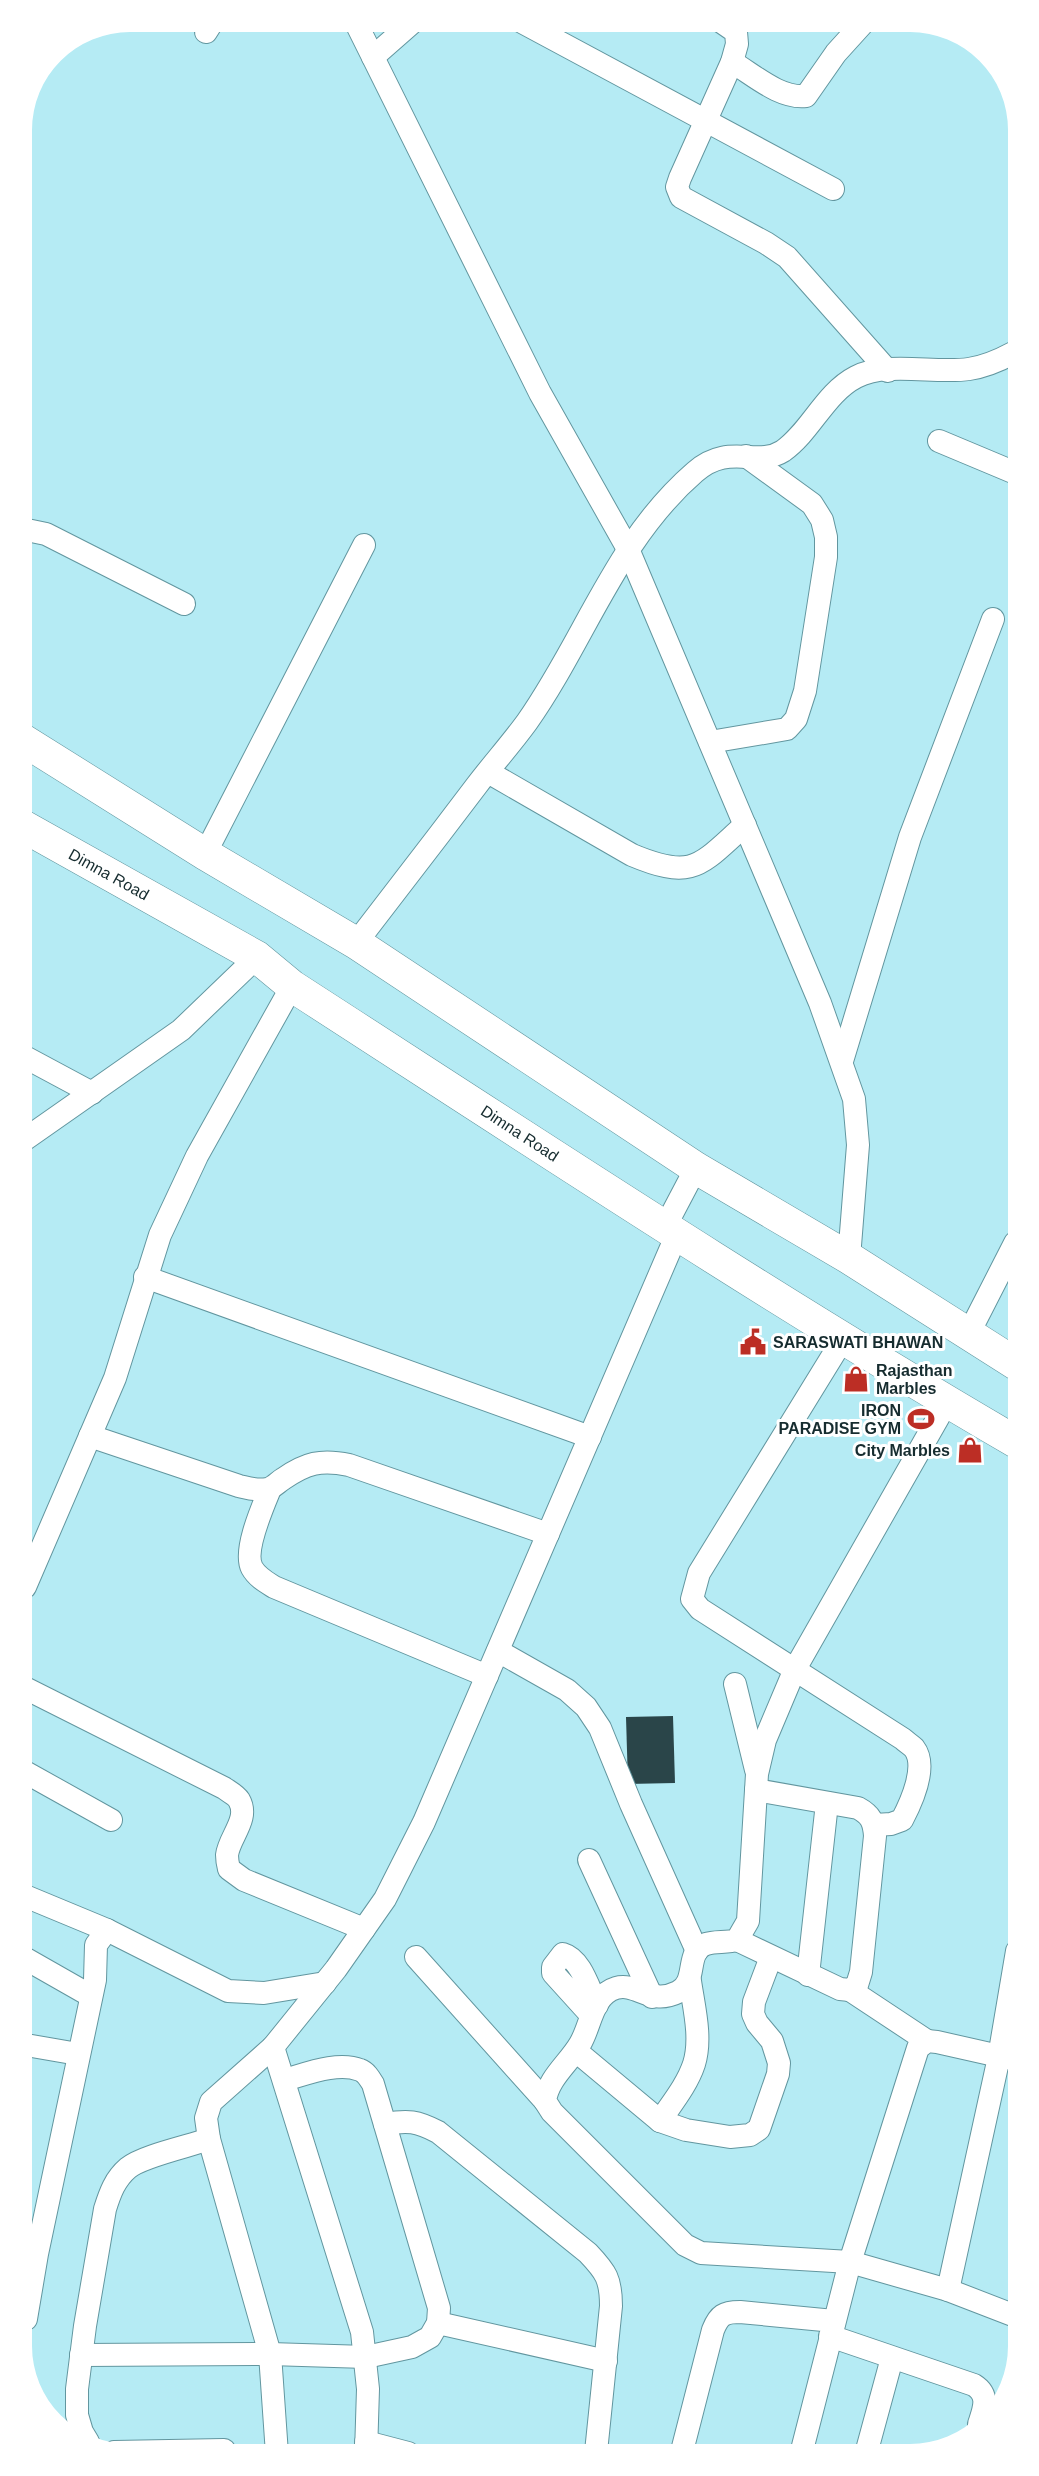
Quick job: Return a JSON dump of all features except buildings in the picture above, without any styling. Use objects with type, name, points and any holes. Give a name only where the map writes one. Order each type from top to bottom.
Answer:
[{"type":"street","points":[[360,32],[540,393],[628,549],[842,1061],[854,1099],[858,1145],[849,1258]]},
{"type":"street","points":[[373,57],[401,32]]},
{"type":"street","points":[[541,32],[833,189]]},
{"type":"street","points":[[736,32],[737,44],[732,62],[677,187],[681,197],[766,243],[787,257],[888,371]]},
{"type":"street","points":[[732,62],[782,93],[795,98],[806,96],[836,52],[855,32]]},
{"type":"street","points":[[356,943],[526,723],[564,664],[628,549],[654,513],[695,472],[710,461],[726,455],[770,457],[782,451],[793,443],[824,405],[852,379],[869,373],[888,371],[970,369],[1007,355]]},
{"type":"street","points":[[939,441],[1007,469]]},
{"type":"street","points":[[710,742],[787,729],[796,719],[805,691],[826,557],[822,520],[812,504],[746,456]]},
{"type":"street","points":[[32,531],[46,534],[184,604]]},
{"type":"street","points":[[205,855],[364,545]]},
{"type":"street","points":[[842,1061],[910,837],[993,619]]},
{"type":"street","points":[[32,746],[205,855],[356,943],[696,1168],[849,1258],[1007,1358]]},
{"type":"street","points":[[488,772],[633,855],[654,864],[675,869],[696,867],[745,825]]},
{"type":"street","name":"Dimna Road","points":[[32,831],[257,957],[292,986],[671,1231],[843,1339],[1007,1437]]},
{"type":"street","points":[[32,1134],[181,1030],[257,957]]},
{"type":"street","points":[[32,1571],[115,1378],[160,1235],[197,1156],[292,986]]},
{"type":"street","points":[[32,1061],[92,1093]]},
{"type":"street","points":[[276,2444],[270,2354],[209,2139],[206,2118],[211,2102],[273,2047],[325,1983],[385,1899],[424,1822],[590,1437],[696,1168]]},
{"type":"street","points":[[969,1333],[1007,1259]]},
{"type":"street","points":[[145,1277],[590,1437]]},
{"type":"street","points":[[843,1339],[699,1573],[692,1599],[700,1610],[903,1739],[915,1750],[918,1783],[902,1820],[891,1824],[875,1825]]},
{"type":"street","points":[[737,1940],[748,1921],[756,1782],[765,1740],[795,1669],[947,1402]]},
{"type":"street","points":[[90,1436],[255,1490],[270,1489],[299,1468],[317,1462],[331,1461],[349,1465],[548,1534]]},
{"type":"street","points":[[270,1489],[250,1552],[251,1567],[260,1578],[274,1587],[487,1676]]},
{"type":"street","points":[[498,1651],[567,1690],[586,1707],[600,1728],[631,1804],[697,1951]]},
{"type":"street","points":[[735,1684],[756,1782]]},
{"type":"street","points":[[32,1692],[224,1788],[238,1798],[242,1810],[239,1828],[230,1844],[227,1857],[229,1869],[244,1880],[364,1929]]},
{"type":"street","points":[[32,1776],[111,1820]]},
{"type":"street","points":[[756,1782],[827,1803],[858,1808],[868,1813],[875,1825],[861,1972],[857,1985],[850,1990]]},
{"type":"street","points":[[808,1975],[827,1803]]},
{"type":"street","points":[[589,1860],[652,1997]]},
{"type":"street","points":[[32,1899],[107,1930],[228,1991],[264,1993],[325,1983]]},
{"type":"street","points":[[32,2286],[95,1980],[96,1945],[107,1930]]},
{"type":"street","points":[[660,2121],[688,2077],[694,2063],[698,2029],[690,1981],[692,1962],[697,1951],[704,1944],[737,1940],[808,1975],[840,1989],[850,1990],[927,2041],[1007,2058]]},
{"type":"street","points":[[416,1957],[545,2101],[552,2112],[685,2245],[701,2253],[850,2262],[948,2290],[1007,2313]]},
{"type":"street","points":[[576,2051],[660,2121],[686,2130],[742,2138],[759,2129],[779,2063],[772,2041],[757,2023],[753,2014],[754,2002],[771,1957]]},
{"type":"street","points":[[32,1962],[91,1996]]},
{"type":"street","points":[[545,2101],[546,2089],[582,2042],[594,2009],[610,1990],[619,1987],[632,1989],[652,1997],[667,1997],[680,1991],[690,1981]]},
{"type":"street","points":[[804,2444],[850,2262],[912,2061],[918,2048],[927,2041]]},
{"type":"street","points":[[32,2046],[78,2054]]},
{"type":"street","points":[[273,2047],[362,2332],[368,2389],[366,2444]]},
{"type":"street","points":[[948,2290],[1007,2062]]},
{"type":"street","points":[[81,2355],[270,2354],[366,2357],[412,2347],[430,2337],[438,2323],[439,2308],[373,2084],[363,2070],[349,2067],[333,2068],[284,2080]]},
{"type":"street","points":[[385,2124],[405,2121],[420,2122],[438,2132],[588,2253],[604,2269],[611,2286],[611,2306],[597,2444]]},
{"type":"street","points":[[81,2431],[77,2415],[77,2389],[81,2355],[105,2209],[110,2192],[118,2178],[130,2166],[209,2139]]},
{"type":"street","points":[[684,2444],[713,2330],[718,2318],[726,2312],[740,2312],[832,2328],[892,2358],[974,2385],[982,2390],[985,2398],[982,2412]]},
{"type":"street","points":[[438,2323],[606,2361]]},
{"type":"street","points":[[869,2444],[892,2358]]},
{"type":"place","name":"SARASWATI BHAWAN","points":[[753,1342]]},
{"type":"place","name":"Rajasthan Marbles","points":[[856,1379]]},
{"type":"place","name":"IRON PARADISE GYM","points":[[921,1419]]},
{"type":"place","name":"City Marbles","points":[[970,1450]]}]
